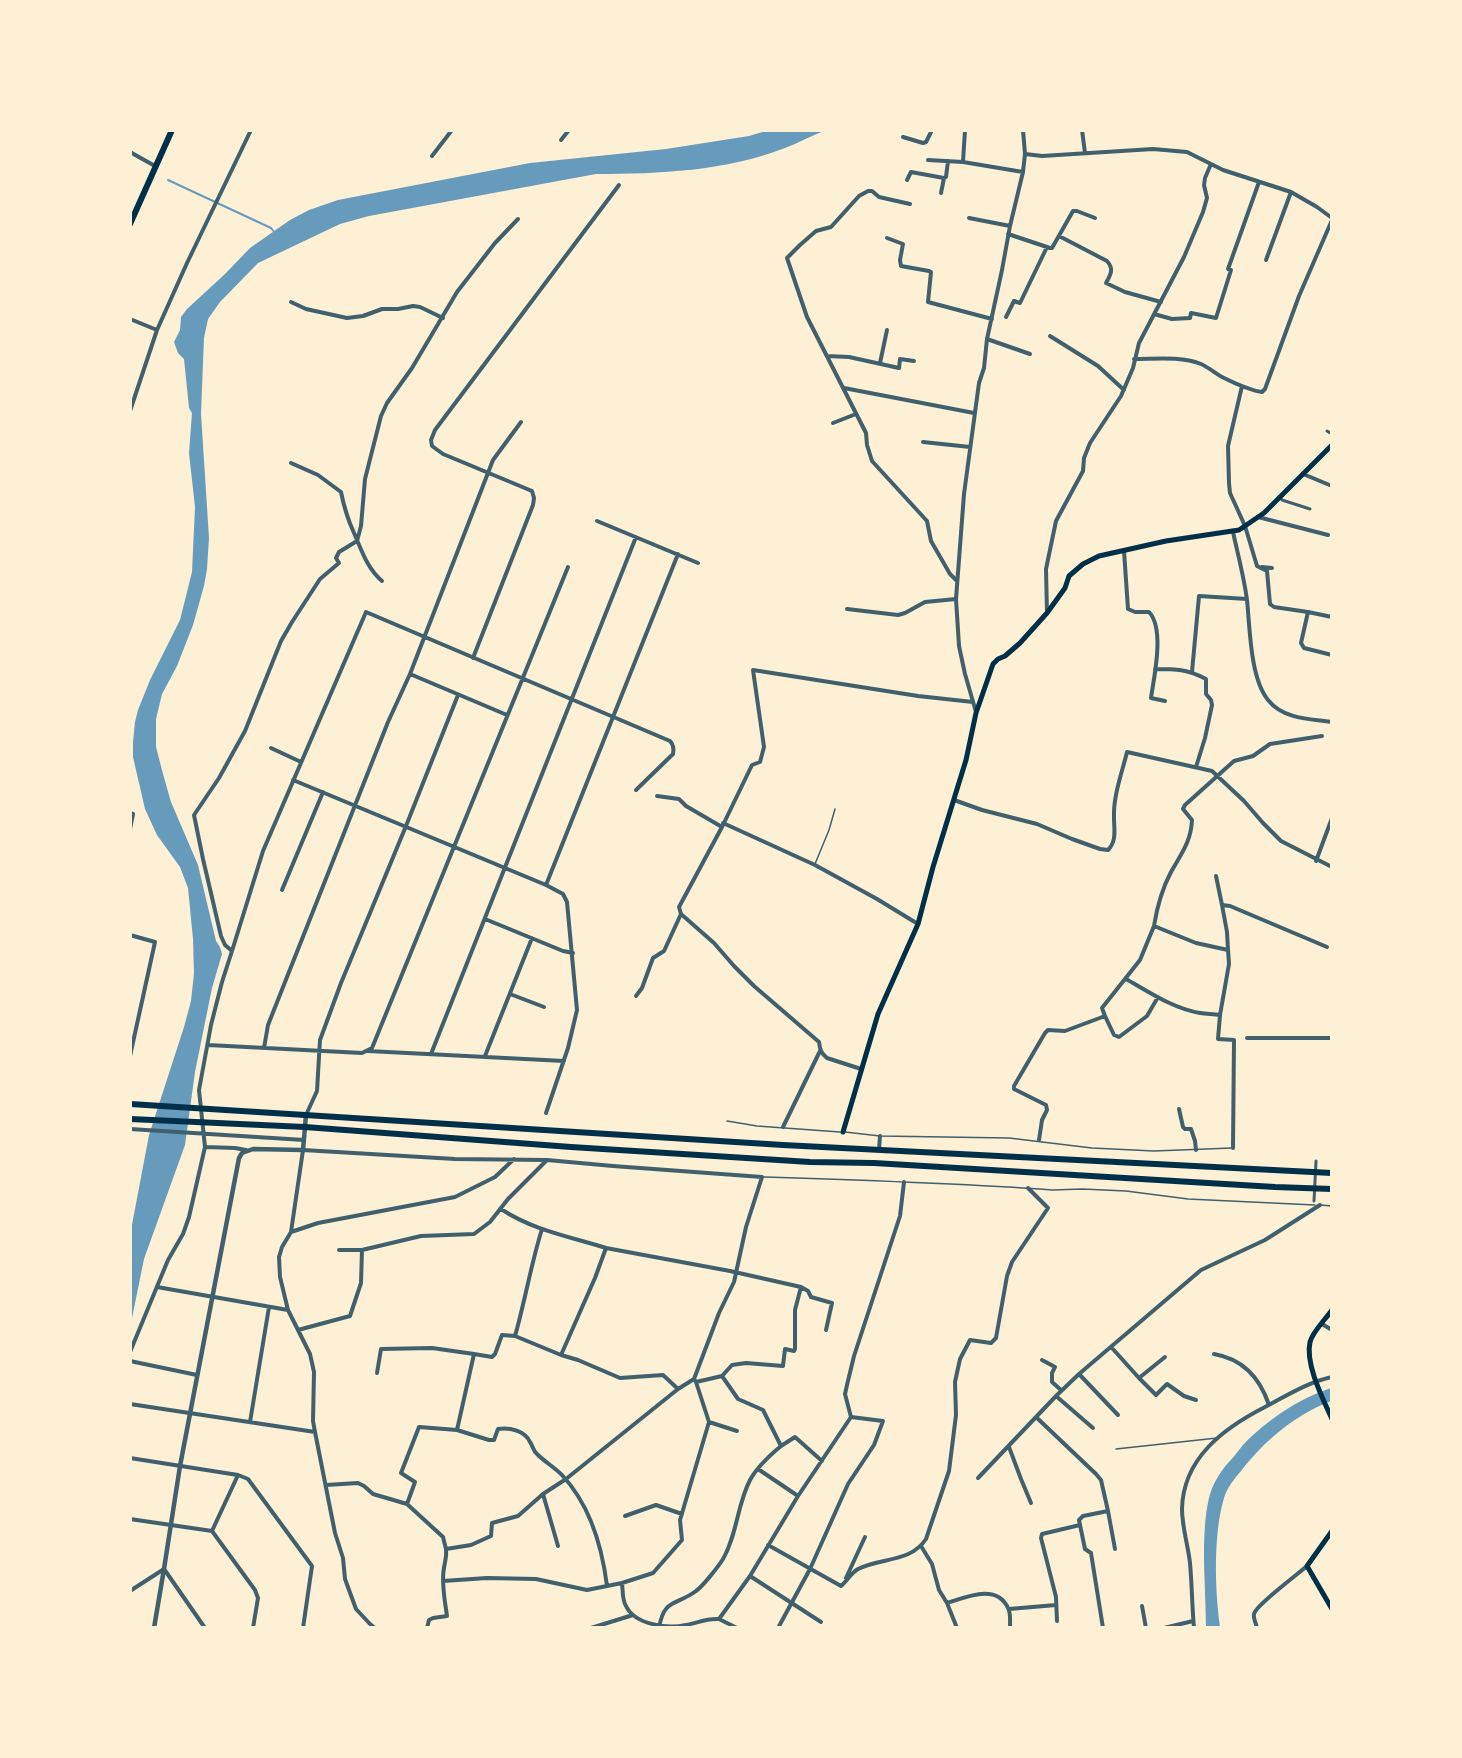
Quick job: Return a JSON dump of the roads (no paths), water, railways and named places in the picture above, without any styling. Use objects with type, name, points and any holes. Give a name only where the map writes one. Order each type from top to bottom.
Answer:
[{"type":"main road","points":[[130,224],[172,130]]},
{"type":"main road","points":[[843,1132],[878,1014],[918,924],[966,760],[976,712],[993,664],[1020,643],[1047,613],[1065,588],[1069,576],[1083,564],[1099,556],[1185,538],[1233,532],[1258,517],[1332,445]]},
{"type":"main road","points":[[130,1104],[553,1132],[1332,1173]]},
{"type":"main road","points":[[130,1119],[305,1127],[810,1162],[874,1163],[1332,1189]]},
{"type":"main road","points":[[874,1163],[879,1150]]},
{"type":"main road","points":[[1332,1310],[1313,1336],[1310,1348],[1312,1370],[1332,1419]]},
{"type":"main road","points":[[1332,1531],[1307,1566],[1332,1609]]},
{"type":"street","points":[[130,411],[157,330],[252,130]]},
{"type":"street","points":[[432,156],[452,130]]},
{"type":"street","points":[[561,140],[569,130]]},
{"type":"street","points":[[903,137],[923,143],[928,140],[932,130]]},
{"type":"street","points":[[963,162],[965,130]]},
{"type":"street","points":[[976,712],[959,646],[956,581],[974,413],[1008,234],[1023,172],[1025,154],[1023,130]]},
{"type":"street","points":[[1082,130],[1085,153]]},
{"type":"street","points":[[1025,154],[1042,156],[1138,149],[1187,152],[1212,164],[1291,192],[1332,219],[1262,392],[1242,386],[1194,362],[1134,359]]},
{"type":"street","points":[[130,152],[156,167]]},
{"type":"street","points":[[928,160],[963,162],[1023,172]]},
{"type":"street","points":[[941,193],[948,161]]},
{"type":"street","points":[[1047,613],[1046,569],[1056,521],[1083,471],[1084,458],[1090,443],[1124,390],[1133,368],[1139,343],[1184,257],[1203,213],[1207,198],[1205,178],[1212,164]]},
{"type":"street","points":[[907,180],[911,172],[944,178]]},
{"type":"street","points":[[1154,314],[1172,319],[1190,318],[1191,313],[1216,318],[1231,270],[1228,269],[1259,182]]},
{"type":"street","points":[[473,658],[534,498],[532,492],[443,454],[432,446],[431,440],[435,430],[619,185]]},
{"type":"street","points":[[909,204],[879,197],[872,191],[868,191],[859,196],[831,227],[816,231],[787,258],[807,317],[866,433],[872,461],[927,521],[932,541],[956,581]]},
{"type":"street","points":[[1266,260],[1291,192]]},
{"type":"street","points":[[1008,234],[1052,248],[1073,211],[1095,218]]},
{"type":"street","points":[[969,218],[1010,226]]},
{"type":"street","points":[[232,951],[225,945],[221,936],[194,814],[219,778],[244,731],[281,641],[292,622],[320,579],[339,563],[336,558],[339,552],[357,541],[362,526],[365,479],[381,416],[387,403],[412,368],[457,292],[495,243],[518,219]]},
{"type":"street","points":[[1059,236],[1107,261],[1112,271],[1106,283],[1139,297],[1161,302]]},
{"type":"street","points":[[887,238],[902,242],[901,266],[932,272],[928,302],[992,319]]},
{"type":"street","points":[[1006,317],[1014,301],[1020,303],[1047,248]]},
{"type":"street","points":[[291,302],[306,309],[347,318],[363,316],[382,309],[413,306],[443,318]]},
{"type":"street","points":[[130,319],[157,330]]},
{"type":"street","points":[[880,363],[886,330]]},
{"type":"street","points":[[1050,336],[1098,366],[1124,390]]},
{"type":"street","points":[[987,339],[1030,354]]},
{"type":"street","points":[[826,356],[849,357],[898,368],[900,359],[914,361]]},
{"type":"street","points":[[1242,386],[1228,446],[1230,493],[1259,566],[1267,571],[1270,604],[1274,607],[1332,617]]},
{"type":"street","points":[[843,388],[974,413]]},
{"type":"street","points":[[832,423],[856,414]]},
{"type":"street","points":[[264,1048],[268,1024],[388,722],[410,674],[493,460],[520,422]]},
{"type":"street","points":[[1327,431],[1332,434]]},
{"type":"street","points":[[924,442],[970,447]]},
{"type":"street","points":[[291,464],[318,475],[341,492],[357,541],[372,571],[382,582]]},
{"type":"street","points":[[1303,474],[1332,486]]},
{"type":"street","points":[[1280,497],[1282,500],[1310,509]]},
{"type":"street","points":[[1258,517],[1329,535]]},
{"type":"street","points":[[597,521],[698,563]]},
{"type":"street","points":[[1233,532],[1247,599],[1252,657],[1259,682],[1269,701],[1291,716],[1332,722]]},
{"type":"street","points":[[431,1054],[636,537]]},
{"type":"street","points":[[1124,551],[1128,609],[1135,612],[1149,612],[1155,622],[1157,650],[1151,698],[1165,701]]},
{"type":"street","points":[[546,885],[678,554]]},
{"type":"street","points":[[1259,566],[1272,568]]},
{"type":"street","points":[[368,1051],[373,1046],[568,567]]},
{"type":"street","points":[[1192,672],[1199,596],[1247,599]]},
{"type":"street","points":[[847,609],[898,615],[925,602],[956,599]]},
{"type":"street","points":[[130,1352],[168,1260],[183,1234],[189,1217],[205,1148],[199,1090],[207,1045],[222,982],[263,851],[366,612],[673,744],[673,753],[636,790]]},
{"type":"street","points":[[1308,612],[1301,643],[1304,648],[1332,655]]},
{"type":"street","points":[[1155,669],[1179,669],[1206,679],[1206,694],[1212,705],[1206,738],[1196,767]]},
{"type":"street","points":[[783,1127],[820,1051],[819,1042],[753,986],[714,943],[681,914],[679,907],[752,765],[760,762],[762,758],[764,747],[753,670],[918,696],[973,702]]},
{"type":"street","points":[[410,674],[507,715]]},
{"type":"street","points":[[375,1628],[356,1609],[345,1579],[343,1558],[335,1533],[313,1421],[314,1372],[310,1354],[288,1310],[280,1276],[279,1257],[291,1232],[306,1115],[317,1091],[320,1040],[458,695]]},
{"type":"street","points":[[1158,997],[1147,1016],[1119,1037],[1114,1035],[1102,1008],[1140,960],[1154,926],[1158,903],[1186,847],[1192,828],[1192,820],[1184,809],[1185,806],[1234,761],[1253,756],[1270,744],[1322,736]]},
{"type":"street","points":[[271,748],[301,762]]},
{"type":"street","points":[[954,800],[982,810],[1037,824],[1072,839],[1108,850],[1115,836],[1116,801],[1127,752],[1207,769],[1218,776],[1281,841],[1316,861],[1332,867]]},
{"type":"street","points":[[293,780],[563,894],[566,898],[573,953],[577,1010],[564,1061],[546,1113]]},
{"type":"street","points":[[282,890],[323,792]]},
{"type":"street","points":[[657,796],[679,799],[687,806],[723,825],[815,865],[918,924]]},
{"type":"street","points":[[130,813],[133,814],[130,829]]},
{"type":"street","points":[[1316,861],[1332,818]]},
{"type":"street","points":[[1216,876],[1227,932],[1229,964],[1218,1039],[1234,1040],[1233,1148]]},
{"type":"street","points":[[1222,905],[1230,906],[1328,947]]},
{"type":"street","points":[[636,996],[642,988],[653,958],[664,951],[681,914]]},
{"type":"street","points":[[485,919],[573,953]]},
{"type":"street","points":[[1154,926],[1196,943],[1228,950]]},
{"type":"street","points":[[130,935],[154,942],[130,1056]]},
{"type":"street","points":[[485,1056],[532,938]]},
{"type":"street","points":[[1126,979],[1158,997],[1199,1013],[1220,1015]]},
{"type":"street","points":[[510,994],[544,1007]]},
{"type":"street","points":[[1039,1140],[1042,1120],[1047,1110],[1046,1105],[1014,1089],[1014,1086],[1048,1030],[1065,1031],[1105,1016]]},
{"type":"street","points":[[1247,1038],[1332,1038]]},
{"type":"street","points":[[207,1045],[564,1061]]},
{"type":"street","points":[[820,1051],[827,1058],[861,1069]]},
{"type":"street","points":[[1179,1109],[1183,1127],[1191,1129],[1196,1150]]},
{"type":"street","points":[[130,1129],[304,1140]]},
{"type":"street","points":[[879,1150],[880,1136]]},
{"type":"street","points":[[205,1148],[303,1150],[455,1159],[547,1160],[762,1177],[746,1227],[734,1282],[719,1313],[695,1380],[709,1422],[680,1520],[682,1540],[653,1573],[622,1583],[587,1590],[536,1579],[487,1578],[444,1581]]},
{"type":"street","points":[[154,1628],[180,1466],[237,1165],[242,1153],[246,1150]]},
{"type":"street","points":[[291,1232],[318,1223],[455,1197],[495,1177],[514,1159]]},
{"type":"street","points":[[339,1250],[362,1250],[421,1236],[474,1234],[490,1222],[508,1199],[547,1160]]},
{"type":"street","points":[[1314,1201],[1316,1161]]},
{"type":"street","points":[[719,1618],[750,1576],[798,1496],[851,1417],[845,1394],[847,1385],[854,1356],[900,1216],[904,1182]]},
{"type":"street","points":[[768,1545],[841,1586],[855,1570],[872,1563],[909,1554],[921,1546],[926,1539],[949,1471],[956,1415],[955,1382],[960,1359],[970,1340],[991,1343],[996,1338],[1007,1276],[1012,1262],[1048,1208],[1028,1188]]},
{"type":"street","points":[[978,1478],[1061,1390],[1201,1270],[1265,1240],[1320,1205]]},
{"type":"street","points":[[501,1209],[514,1218],[542,1229],[606,1248],[801,1287],[808,1291],[811,1297],[832,1303],[825,1330]]},
{"type":"street","points":[[515,1336],[526,1298],[533,1257],[542,1229]]},
{"type":"street","points":[[561,1355],[606,1248]]},
{"type":"street","points":[[298,1330],[350,1316],[361,1283],[362,1250]]},
{"type":"street","points":[[157,1287],[288,1310]]},
{"type":"street","points":[[446,1549],[471,1545],[491,1536],[492,1523],[518,1516],[678,1389],[695,1380],[722,1376],[732,1365],[746,1363],[783,1365],[785,1349],[794,1350],[795,1348],[795,1310],[801,1287]]},
{"type":"street","points":[[250,1422],[269,1307]]},
{"type":"street","points":[[1322,1324],[1332,1330]]},
{"type":"street","points":[[377,1373],[381,1349],[432,1348],[492,1357],[502,1335],[515,1336],[620,1378],[663,1375],[678,1389]]},
{"type":"street","points":[[1112,1348],[1156,1395],[1167,1384],[1184,1396],[1196,1400]]},
{"type":"street","points":[[458,1430],[474,1354]]},
{"type":"street","points":[[1214,1354],[1230,1358],[1253,1374],[1261,1384],[1269,1405]]},
{"type":"street","points":[[1139,1378],[1165,1357]]},
{"type":"street","points":[[1042,1360],[1055,1367],[1052,1382],[1061,1390]]},
{"type":"street","points":[[130,1361],[197,1375]]},
{"type":"street","points":[[1079,1374],[1118,1415]]},
{"type":"street","points":[[722,1376],[738,1399],[763,1410],[781,1446]]},
{"type":"street","points":[[1194,1628],[1190,1563],[1182,1521],[1185,1486],[1196,1465],[1208,1447],[1237,1422],[1332,1377]]},
{"type":"street","points":[[1056,1396],[1093,1428]]},
{"type":"street","points":[[130,1404],[315,1432]]},
{"type":"street","points":[[778,1628],[810,1569],[848,1484],[874,1445],[883,1421],[851,1417]]},
{"type":"street","points":[[1036,1417],[1101,1480],[1115,1549]]},
{"type":"street","points":[[709,1422],[737,1431]]},
{"type":"street","points":[[407,1504],[415,1482],[401,1473],[418,1427],[458,1430],[489,1440],[494,1440],[498,1429],[518,1431],[530,1440],[534,1452],[566,1479],[583,1503],[602,1552],[607,1586]]},
{"type":"street","points":[[659,1626],[662,1613],[667,1606],[697,1591],[723,1560],[750,1480],[766,1459],[795,1437],[822,1462]]},
{"type":"street","points":[[1009,1447],[1031,1503]]},
{"type":"street","points":[[130,1458],[238,1474],[248,1479],[312,1566],[303,1628]]},
{"type":"street","points":[[758,1469],[798,1496]]},
{"type":"street","points":[[212,1531],[238,1474]]},
{"type":"street","points":[[326,1485],[358,1483],[373,1494],[407,1504],[443,1537],[447,1559],[444,1567],[447,1616],[429,1620],[427,1628]]},
{"type":"street","points":[[543,1494],[558,1546]]},
{"type":"street","points":[[625,1516],[656,1505],[682,1514]]},
{"type":"street","points":[[1103,1628],[1091,1553],[1085,1549],[1079,1520],[1083,1516],[1108,1511]]},
{"type":"street","points":[[130,1519],[212,1531],[255,1590],[258,1598],[253,1628]]},
{"type":"street","points":[[1057,1621],[1056,1605],[1041,1538],[1042,1534],[1080,1525]]},
{"type":"street","points":[[843,1584],[865,1538]]},
{"type":"street","points":[[921,1546],[932,1564],[939,1590],[957,1628]]},
{"type":"street","points":[[1257,1628],[1254,1611],[1307,1566]]},
{"type":"street","points":[[130,1591],[165,1569]]},
{"type":"street","points":[[165,1569],[206,1628]]},
{"type":"street","points":[[750,1576],[821,1622]]},
{"type":"street","points":[[622,1583],[624,1603],[627,1609],[643,1621],[659,1626],[677,1626],[704,1619],[719,1618],[737,1628]]},
{"type":"street","points":[[947,1603],[978,1594],[992,1593],[1003,1600],[1009,1609],[1010,1628]]},
{"type":"street","points":[[1009,1609],[1056,1605]]},
{"type":"street","points":[[1142,1606],[1146,1628]]},
{"type":"street","points":[[591,1628],[633,1615]]},
{"type":"street","points":[[1164,1628],[1193,1621]]},
{"type":"lane","points":[[815,865],[835,809]]},
{"type":"lane","points":[[728,1121],[880,1136],[960,1136],[1039,1140],[1092,1148],[1154,1151],[1233,1148]]},
{"type":"lane","points":[[762,1177],[1115,1191],[1188,1199],[1332,1206]]},
{"type":"lane","points":[[1116,1449],[1218,1438]]},
{"type":"water","points":[[766,131],[824,131],[785,148],[739,162],[692,170],[596,174],[369,216],[340,224],[258,263],[220,302],[208,319],[204,338],[201,414],[209,538],[207,569],[193,625],[177,666],[162,694],[156,719],[156,747],[171,802],[198,865],[216,941],[222,954],[212,988],[195,1072],[185,1145],[144,1259],[131,1323],[131,1230],[149,1135],[184,1027],[191,1001],[194,973],[188,888],[180,867],[157,835],[145,809],[133,757],[138,710],[150,680],[180,620],[192,572],[195,507],[189,453],[192,413],[189,408],[184,359],[178,353],[174,342],[180,330],[181,317],[250,248],[290,220],[309,210],[338,200],[530,163],[666,149],[749,136]]},
{"type":"water","points":[[1331,1388],[1331,1401],[1305,1413],[1271,1439],[1233,1480],[1227,1491],[1220,1513],[1217,1545],[1216,1580],[1220,1627],[1206,1628],[1205,1529],[1209,1498],[1214,1484],[1222,1470],[1243,1445],[1262,1427],[1295,1404]]},
{"type":"waterway","points":[[168,180],[271,228],[275,233]]}]
